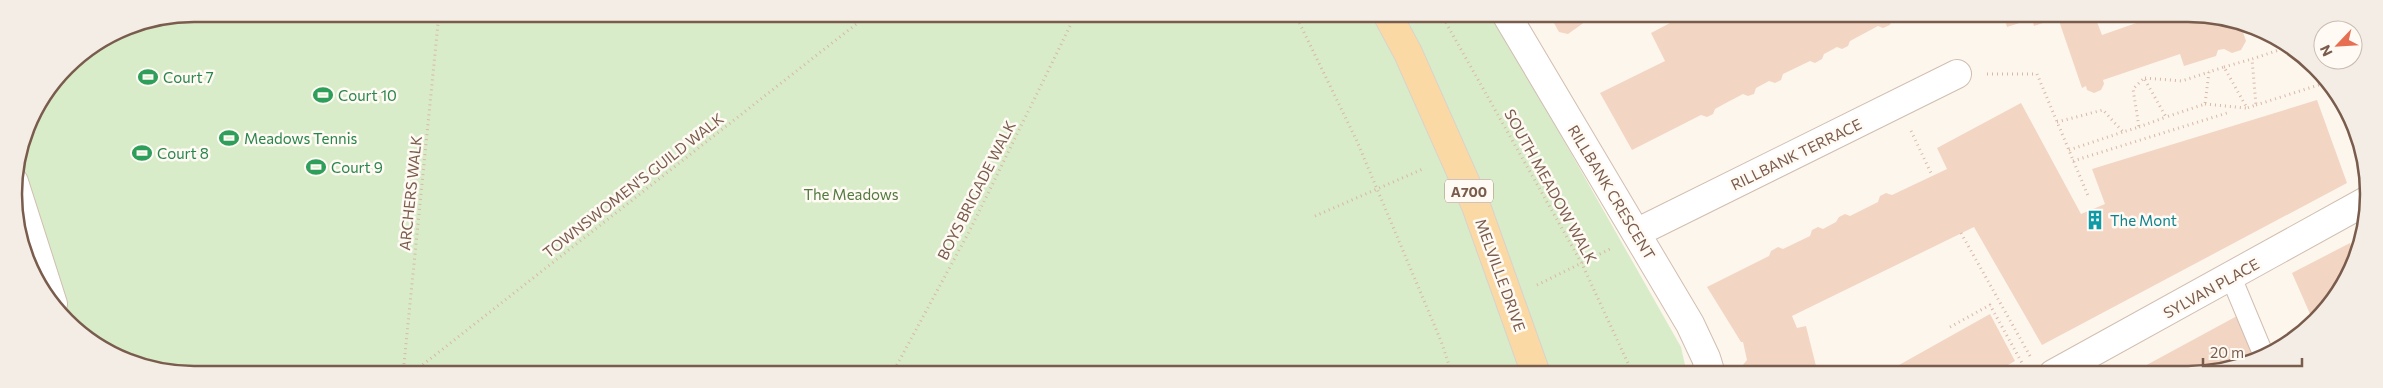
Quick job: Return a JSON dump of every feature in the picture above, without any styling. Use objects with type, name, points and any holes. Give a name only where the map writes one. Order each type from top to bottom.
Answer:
[{"type":"main road","name":"MELVILLE DRIVE","points":[[1392,23],[1408,53],[1476,206],[1533,365]]},
{"type":"street","name":"RILLBANK CRESCENT","points":[[1511,23],[1625,240],[1690,324],[1708,365]]},
{"type":"street","name":"RILLBANK TERRACE","points":[[1625,240],[1957,74]]},
{"type":"street","name":"SYLVAN PLACE","points":[[2070,365],[2360,204]]},
{"type":"street","points":[[24,212],[46,281]]},
{"type":"lane","points":[[2231,277],[2261,349]]},
{"type":"path","name":"ARCHERS WALK","points":[[404,365],[438,23]]},
{"type":"path","name":"TOWNSWOMEN'S GUILD WALK","points":[[422,365],[857,23]]},
{"type":"path","name":"BOYS BRIGADE WALK","points":[[897,365],[970,230],[1072,23]]},
{"type":"path","points":[[1300,23],[1329,81],[1377,189],[1437,332],[1449,365]]},
{"type":"path","name":"SOUTH MEADOW WALK","points":[[1446,23],[1582,264],[1630,365]]},
{"type":"path","points":[[2138,127],[2133,89],[2144,78],[2182,81],[2281,49]]},
{"type":"path","points":[[2252,59],[2256,105]]},
{"type":"path","points":[[2224,67],[2247,108]]},
{"type":"path","points":[[2205,104],[2209,72]]},
{"type":"path","points":[[1957,74],[2037,74],[2088,198]]},
{"type":"path","points":[[2144,78],[2166,117]]},
{"type":"path","points":[[2069,150],[2205,104],[2247,108],[2321,84]]},
{"type":"path","points":[[1897,104],[1932,175]]},
{"type":"path","points":[[2057,122],[2103,110],[2123,132]]},
{"type":"path","points":[[2073,161],[2226,114]]},
{"type":"path","points":[[1315,216],[1453,155]]},
{"type":"path","points":[[1950,327],[1990,305],[2022,363],[2031,358],[1961,233]]},
{"type":"path","points":[[1531,288],[1582,264],[1625,240]]},
{"type":"green space","name":"The Meadows","points":[[183,23],[1497,23],[1681,347],[1685,365],[183,365],[150,360],[118,348],[99,337],[65,307],[50,288],[23,205],[23,183],[28,150],[40,118],[51,99],[65,81],[99,51],[118,40],[161,26]]},
{"type":"building","points":[[1554,23],[1583,23],[1568,34],[1559,32]]},
{"type":"building","points":[[1670,23],[1891,23],[1883,28],[1878,26],[1850,41],[1848,46],[1842,49],[1837,47],[1824,54],[1822,59],[1815,63],[1810,61],[1783,74],[1781,80],[1775,83],[1769,81],[1756,88],[1754,94],[1748,96],[1743,94],[1715,109],[1713,114],[1707,117],[1701,115],[1632,150],[1600,93],[1665,61],[1651,33]]},
{"type":"building","points":[[2006,23],[2020,23],[2007,27]]},
{"type":"building","points":[[2060,23],[2097,23],[2102,35],[2136,23],[2200,23],[2233,28],[2243,32],[2246,41],[2241,50],[2232,53],[2224,49],[2218,50],[2216,56],[2184,66],[2180,54],[2103,80],[2104,84],[2101,90],[2094,93],[2087,90],[2086,86],[2082,88]]},
{"type":"building","name":"The Mont","points":[[2317,100],[2347,183],[2042,345],[1974,227],[1792,316],[1797,328],[1806,326],[1816,365],[1743,365],[1747,360],[1743,342],[1741,342],[1707,287],[1769,256],[1771,251],[1778,247],[1783,249],[1810,236],[1812,230],[1818,227],[1823,229],[1836,222],[1839,217],[1845,214],[1850,216],[1878,202],[1880,196],[1886,193],[1892,195],[1947,169],[1937,148],[2021,103],[2081,214],[2105,204],[2092,169]]},
{"type":"building","points":[[2350,243],[2352,246],[2343,270],[2332,289],[2310,315],[2292,273]]},
{"type":"building","points":[[1990,314],[2015,361],[2008,365],[1899,365]]},
{"type":"building","points":[[2237,316],[2253,353],[2222,362],[2200,365],[2147,365]]},
{"type":"place","name":"Court 7","points":[[148,77]]},
{"type":"place","name":"Court 10","points":[[323,95]]},
{"type":"place","name":"Meadows Tennis","points":[[229,138]]},
{"type":"place","name":"Court 8","points":[[142,153]]},
{"type":"place","name":"Court 9","points":[[316,167]]},
{"type":"place","name":"The Mont","points":[[2095,220]]}]
